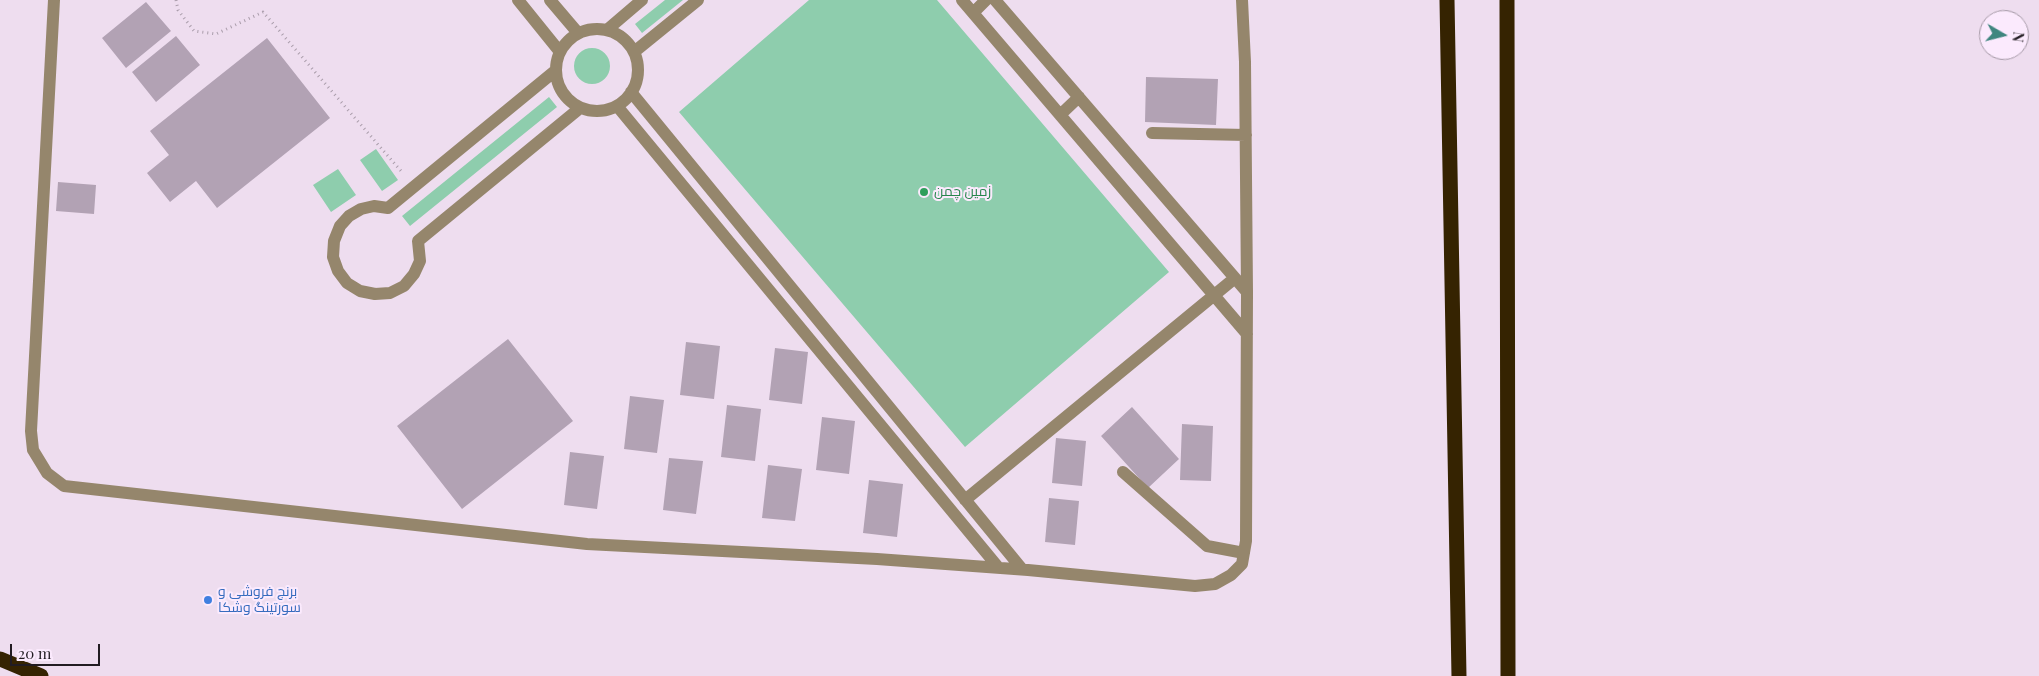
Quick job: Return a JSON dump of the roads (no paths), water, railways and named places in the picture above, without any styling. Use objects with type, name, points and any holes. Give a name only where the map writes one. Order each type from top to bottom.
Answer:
[{"type":"highway","points":[[1447,0],[1459,676]]},
{"type":"highway","points":[[1506,0],[1508,676]]},
{"type":"highway","points":[[0,660],[41,676]]},
{"type":"lane","points":[[54,0],[31,431],[33,450],[47,473],[64,486],[587,544],[998,567],[1195,586],[1215,584],[1231,574],[1242,564],[1246,542],[1246,136],[1242,0]]},
{"type":"lane","points":[[518,0],[560,52]]},
{"type":"lane","points":[[550,0],[578,33]]},
{"type":"lane","points":[[608,29],[642,0]]},
{"type":"lane","points":[[634,52],[698,0]]},
{"type":"lane","points":[[962,0],[1247,334]]},
{"type":"lane","points":[[973,13],[986,0]]},
{"type":"lane","points":[[995,0],[1247,292]]},
{"type":"lane","points":[[595,28],[608,29],[619,34],[628,42],[634,52],[638,64],[638,76],[631,92],[627,99],[605,111],[592,111],[580,108],[570,102],[558,82],[555,71],[560,52],[571,37],[578,33],[595,28]]},
{"type":"lane","points":[[555,71],[388,208],[374,206],[361,209],[349,216],[340,226],[334,240],[333,256],[338,271],[347,283],[360,291],[383,294],[404,286],[414,274],[420,262],[418,241],[580,108]]},
{"type":"lane","points":[[631,92],[1022,569]]},
{"type":"lane","points":[[1060,115],[1079,97]]},
{"type":"lane","points":[[616,106],[998,567]]},
{"type":"lane","points":[[1152,133],[1246,136]]},
{"type":"lane","points":[[686,190],[700,177]]},
{"type":"lane","points":[[965,500],[1235,278]]},
{"type":"lane","points":[[789,315],[804,303]]},
{"type":"lane","points":[[1123,472],[1207,546],[1244,553]]},
{"type":"place","name":"زمین چمن","points":[[924,192]]},
{"type":"place","name":"برنج فروشی و سورتینگ وشکا","points":[[208,600]]}]
